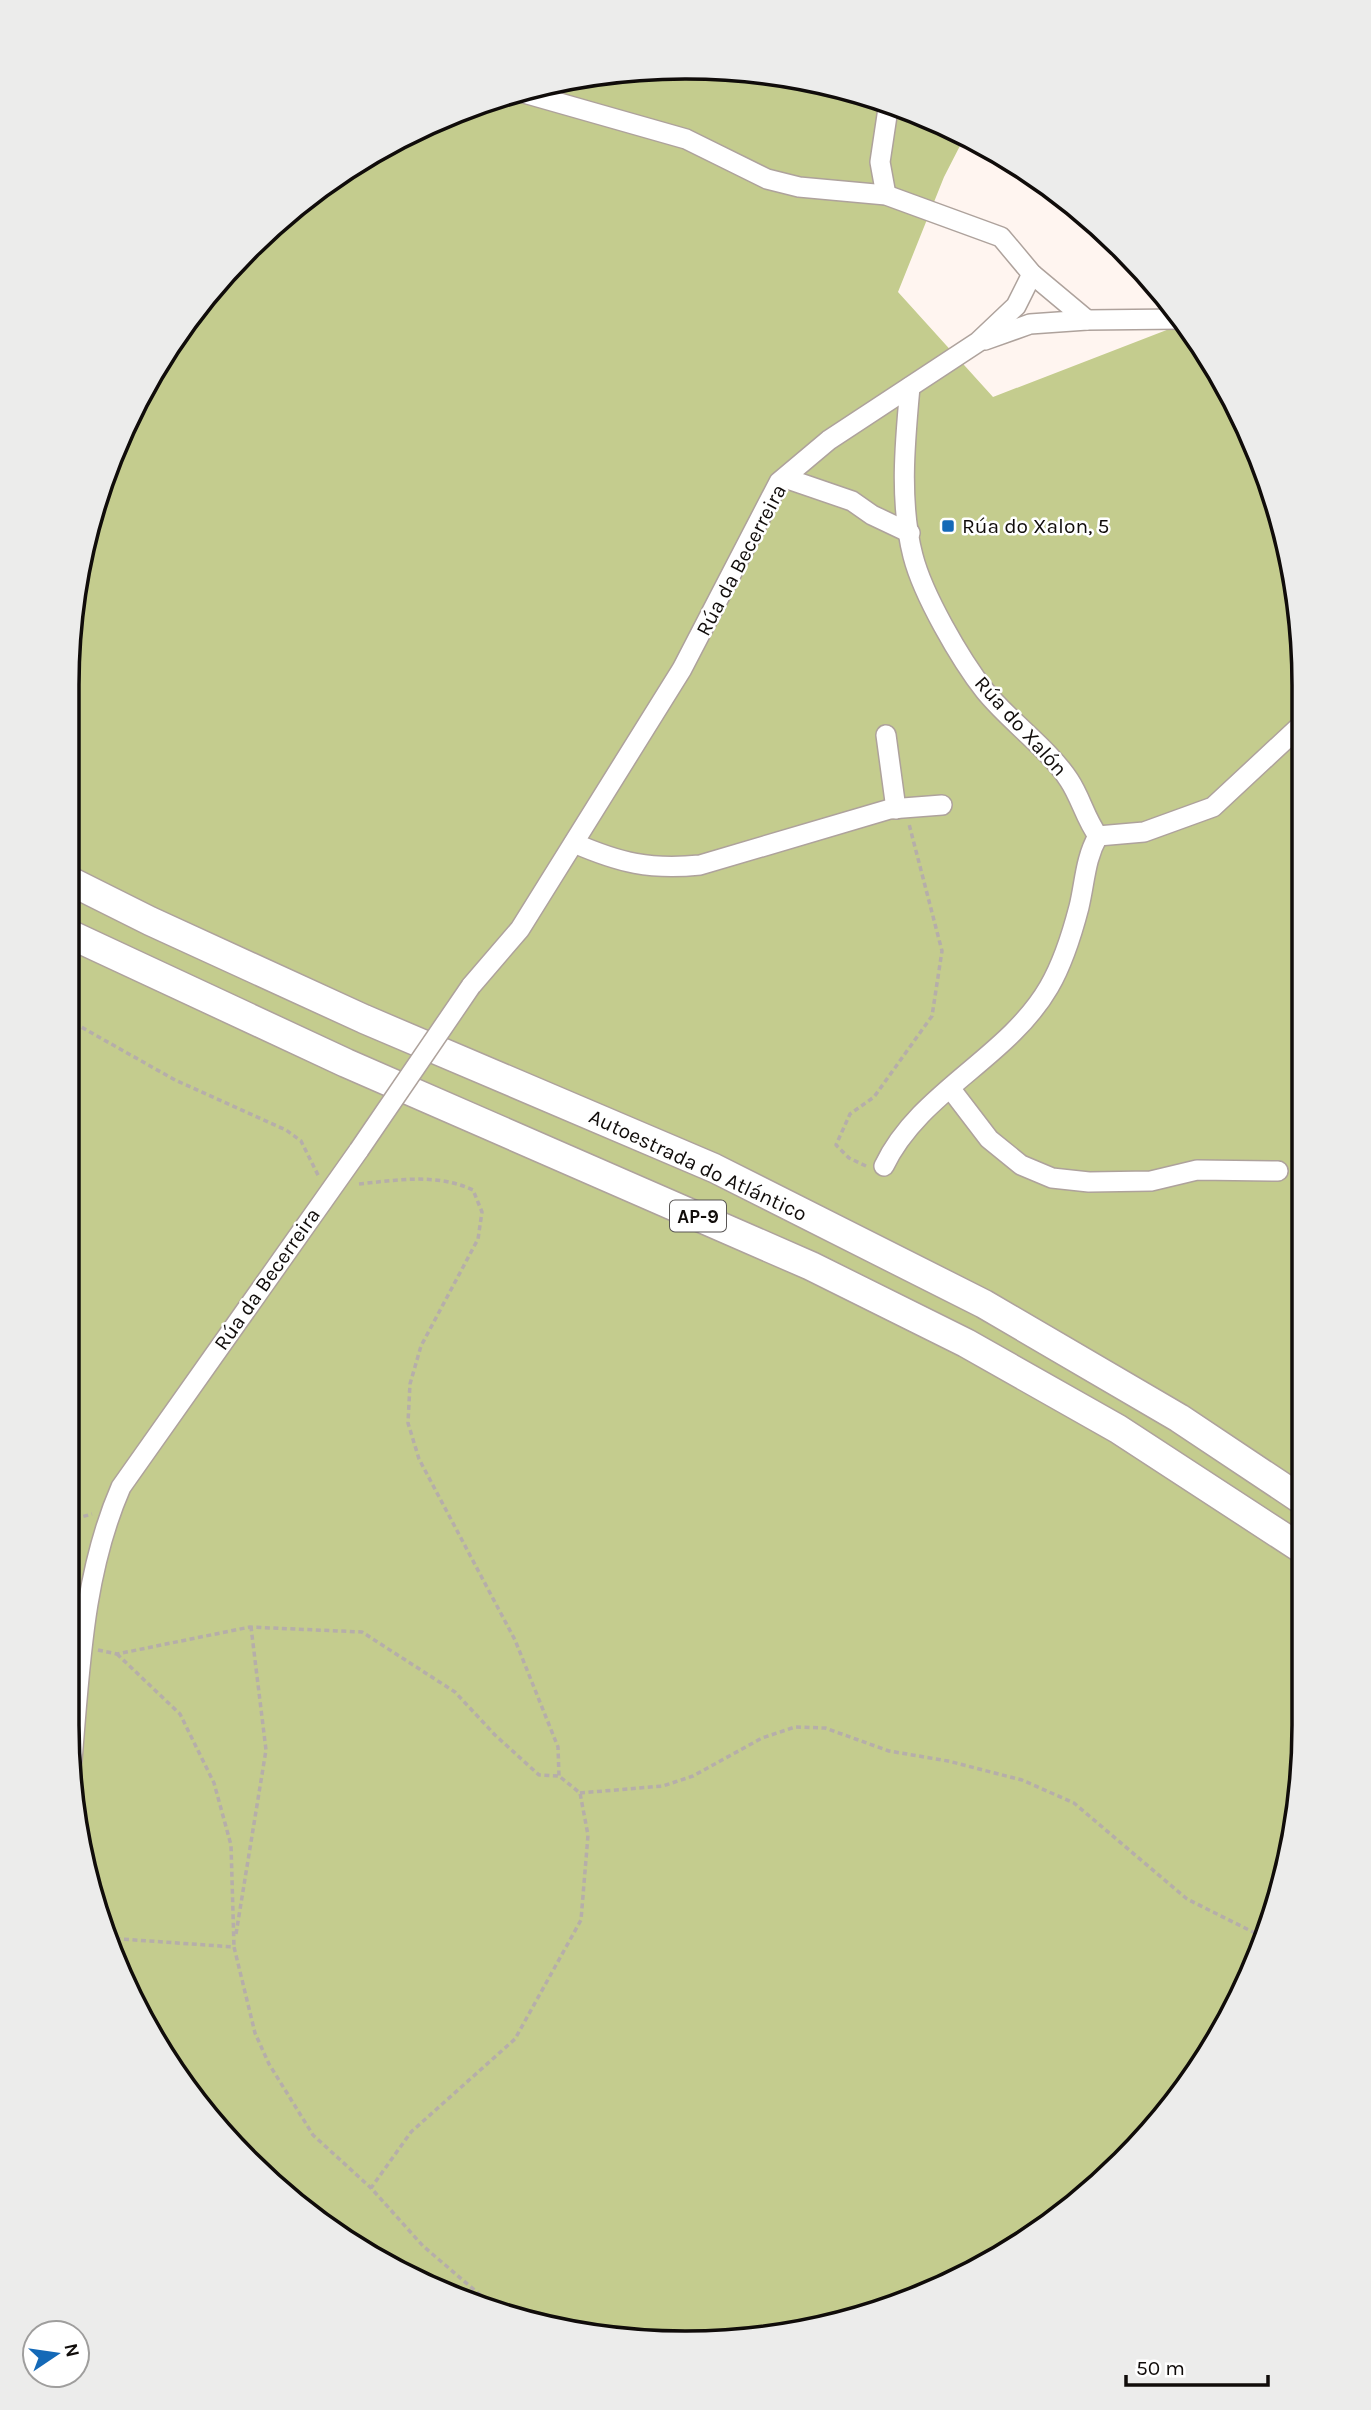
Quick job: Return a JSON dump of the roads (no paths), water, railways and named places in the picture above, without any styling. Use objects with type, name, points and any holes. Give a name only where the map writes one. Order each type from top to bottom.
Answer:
[{"type":"highway","name":"Autoestrada do Atlántico","points":[[79,886],[149,921],[364,1018],[727,1174],[984,1304],[1180,1418],[1292,1493]]},
{"type":"highway","name":"Autoestrada do Atlántico","points":[[79,939],[346,1063],[811,1266],[918,1319],[1118,1429],[1292,1542]]},
{"type":"street","points":[[537,97],[686,139],[767,179],[799,187],[886,195],[1001,237],[1032,274],[1087,320]]},
{"type":"street","points":[[886,195],[880,162],[887,113]]},
{"type":"street","name":"Rúa da Becerreira","points":[[79,1680],[85,1619],[103,1528],[121,1487],[359,1150],[471,986],[520,929],[682,669],[779,482],[829,440],[978,342],[1016,306],[1032,274]]},
{"type":"street","name":"Rúa da Becerreira","points":[[978,342],[1030,324],[1169,319]]},
{"type":"street","name":"Rúa do Xalón","points":[[910,387],[904,443],[913,556],[946,632],[986,692],[1069,779],[1086,820],[1098,836]]},
{"type":"street","points":[[785,478],[852,501],[872,515],[910,533]]},
{"type":"street","points":[[884,1166],[896,1140],[1012,1034],[1048,988],[1063,956],[1079,906],[1088,854],[1098,836],[1144,832],[1213,807],[1292,733]]},
{"type":"street","points":[[886,735],[900,809]]},
{"type":"street","points":[[574,843],[615,861],[668,868],[700,865],[900,809],[942,805]]},
{"type":"street","points":[[950,1088],[989,1139],[1021,1165],[1052,1178],[1089,1182],[1151,1181],[1196,1170],[1278,1171]]},
{"type":"place","name":"Rúa do Xalon, 5","points":[[948,526]]}]
